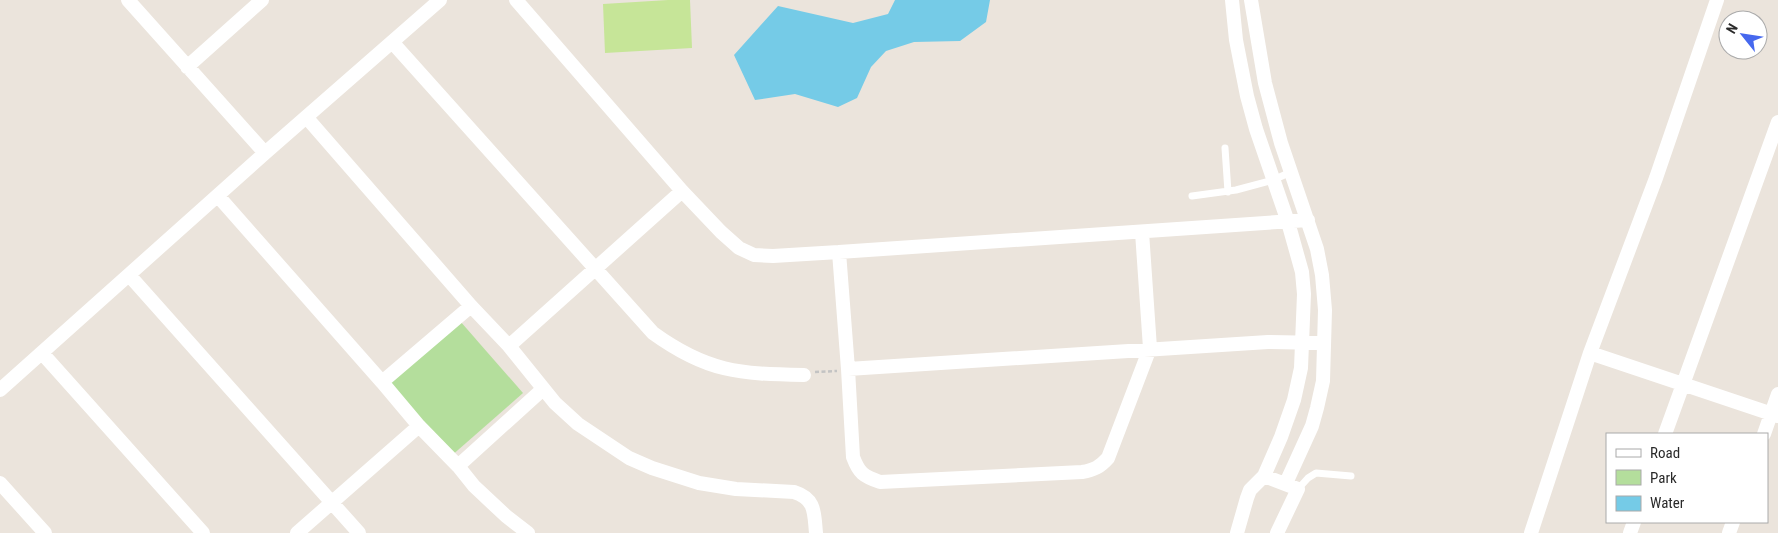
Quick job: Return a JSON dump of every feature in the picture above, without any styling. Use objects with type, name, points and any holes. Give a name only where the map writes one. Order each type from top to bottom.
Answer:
[{"type":"street","points":[[128,0],[265,153]]},
{"type":"street","points":[[187,68],[262,0]]},
{"type":"street","points":[[0,390],[265,153],[440,0]]},
{"type":"street","points":[[516,0],[682,191],[721,232],[739,248],[754,255],[773,256],[839,252],[1308,220]]},
{"type":"street","points":[[1232,0],[1236,40],[1247,96],[1288,222],[1302,272],[1304,294],[1301,368],[1294,400],[1264,476],[1254,486],[1247,498],[1237,533]]},
{"type":"street","points":[[1251,0],[1265,83],[1281,143],[1317,249],[1322,275],[1325,310],[1322,381],[1317,408],[1303,448],[1286,483]]},
{"type":"street","points":[[1530,533],[1590,353],[1656,178],[1717,0]]},
{"type":"street","points":[[393,43],[653,333],[674,348],[701,362],[732,371],[758,375],[804,375]]},
{"type":"street","points":[[307,118],[471,306],[509,346],[543,389],[578,424],[629,458],[652,468],[699,483],[736,489],[794,492],[803,495],[814,509],[816,533]]},
{"type":"street","points":[[1665,433],[1778,122]]},
{"type":"street","points":[[509,346],[682,191]]},
{"type":"street","points":[[218,196],[474,486],[506,516],[528,533]]},
{"type":"street","points":[[839,252],[853,457],[858,470],[867,478],[880,482],[1082,472],[1100,466],[1108,458],[1150,348],[1142,232]]},
{"type":"street","points":[[129,275],[359,533]]},
{"type":"street","points":[[382,382],[471,306]]},
{"type":"street","points":[[848,368],[1150,348],[1268,342],[1324,343]]},
{"type":"street","points":[[42,353],[203,533]]},
{"type":"street","points":[[1590,353],[1774,415]]},
{"type":"street","points":[[458,466],[543,389]]},
{"type":"street","points":[[1765,433],[1774,415],[1778,394]]},
{"type":"street","points":[[297,533],[420,426]]},
{"type":"street","points":[[1264,476],[1286,483],[1298,490],[1278,533]]},
{"type":"street","points":[[0,483],[45,533]]},
{"type":"lane","points":[[1225,148],[1228,192]]},
{"type":"lane","points":[[1192,196],[1228,192],[1273,180],[1291,172]]},
{"type":"lane","points":[[1298,490],[1308,478],[1316,473],[1351,476]]},
{"type":"path","points":[[804,375],[812,372],[848,368]]},
{"type":"green space","points":[[690,0],[692,48],[605,53],[603,4]]},
{"type":"green space","points":[[460,321],[523,393],[450,457],[386,386]]},
{"type":"water","points":[[895,0],[990,0],[986,22],[960,41],[914,42],[886,51],[871,67],[857,98],[838,107],[795,94],[755,100],[734,55],[778,6],[853,23],[888,14]]}]
